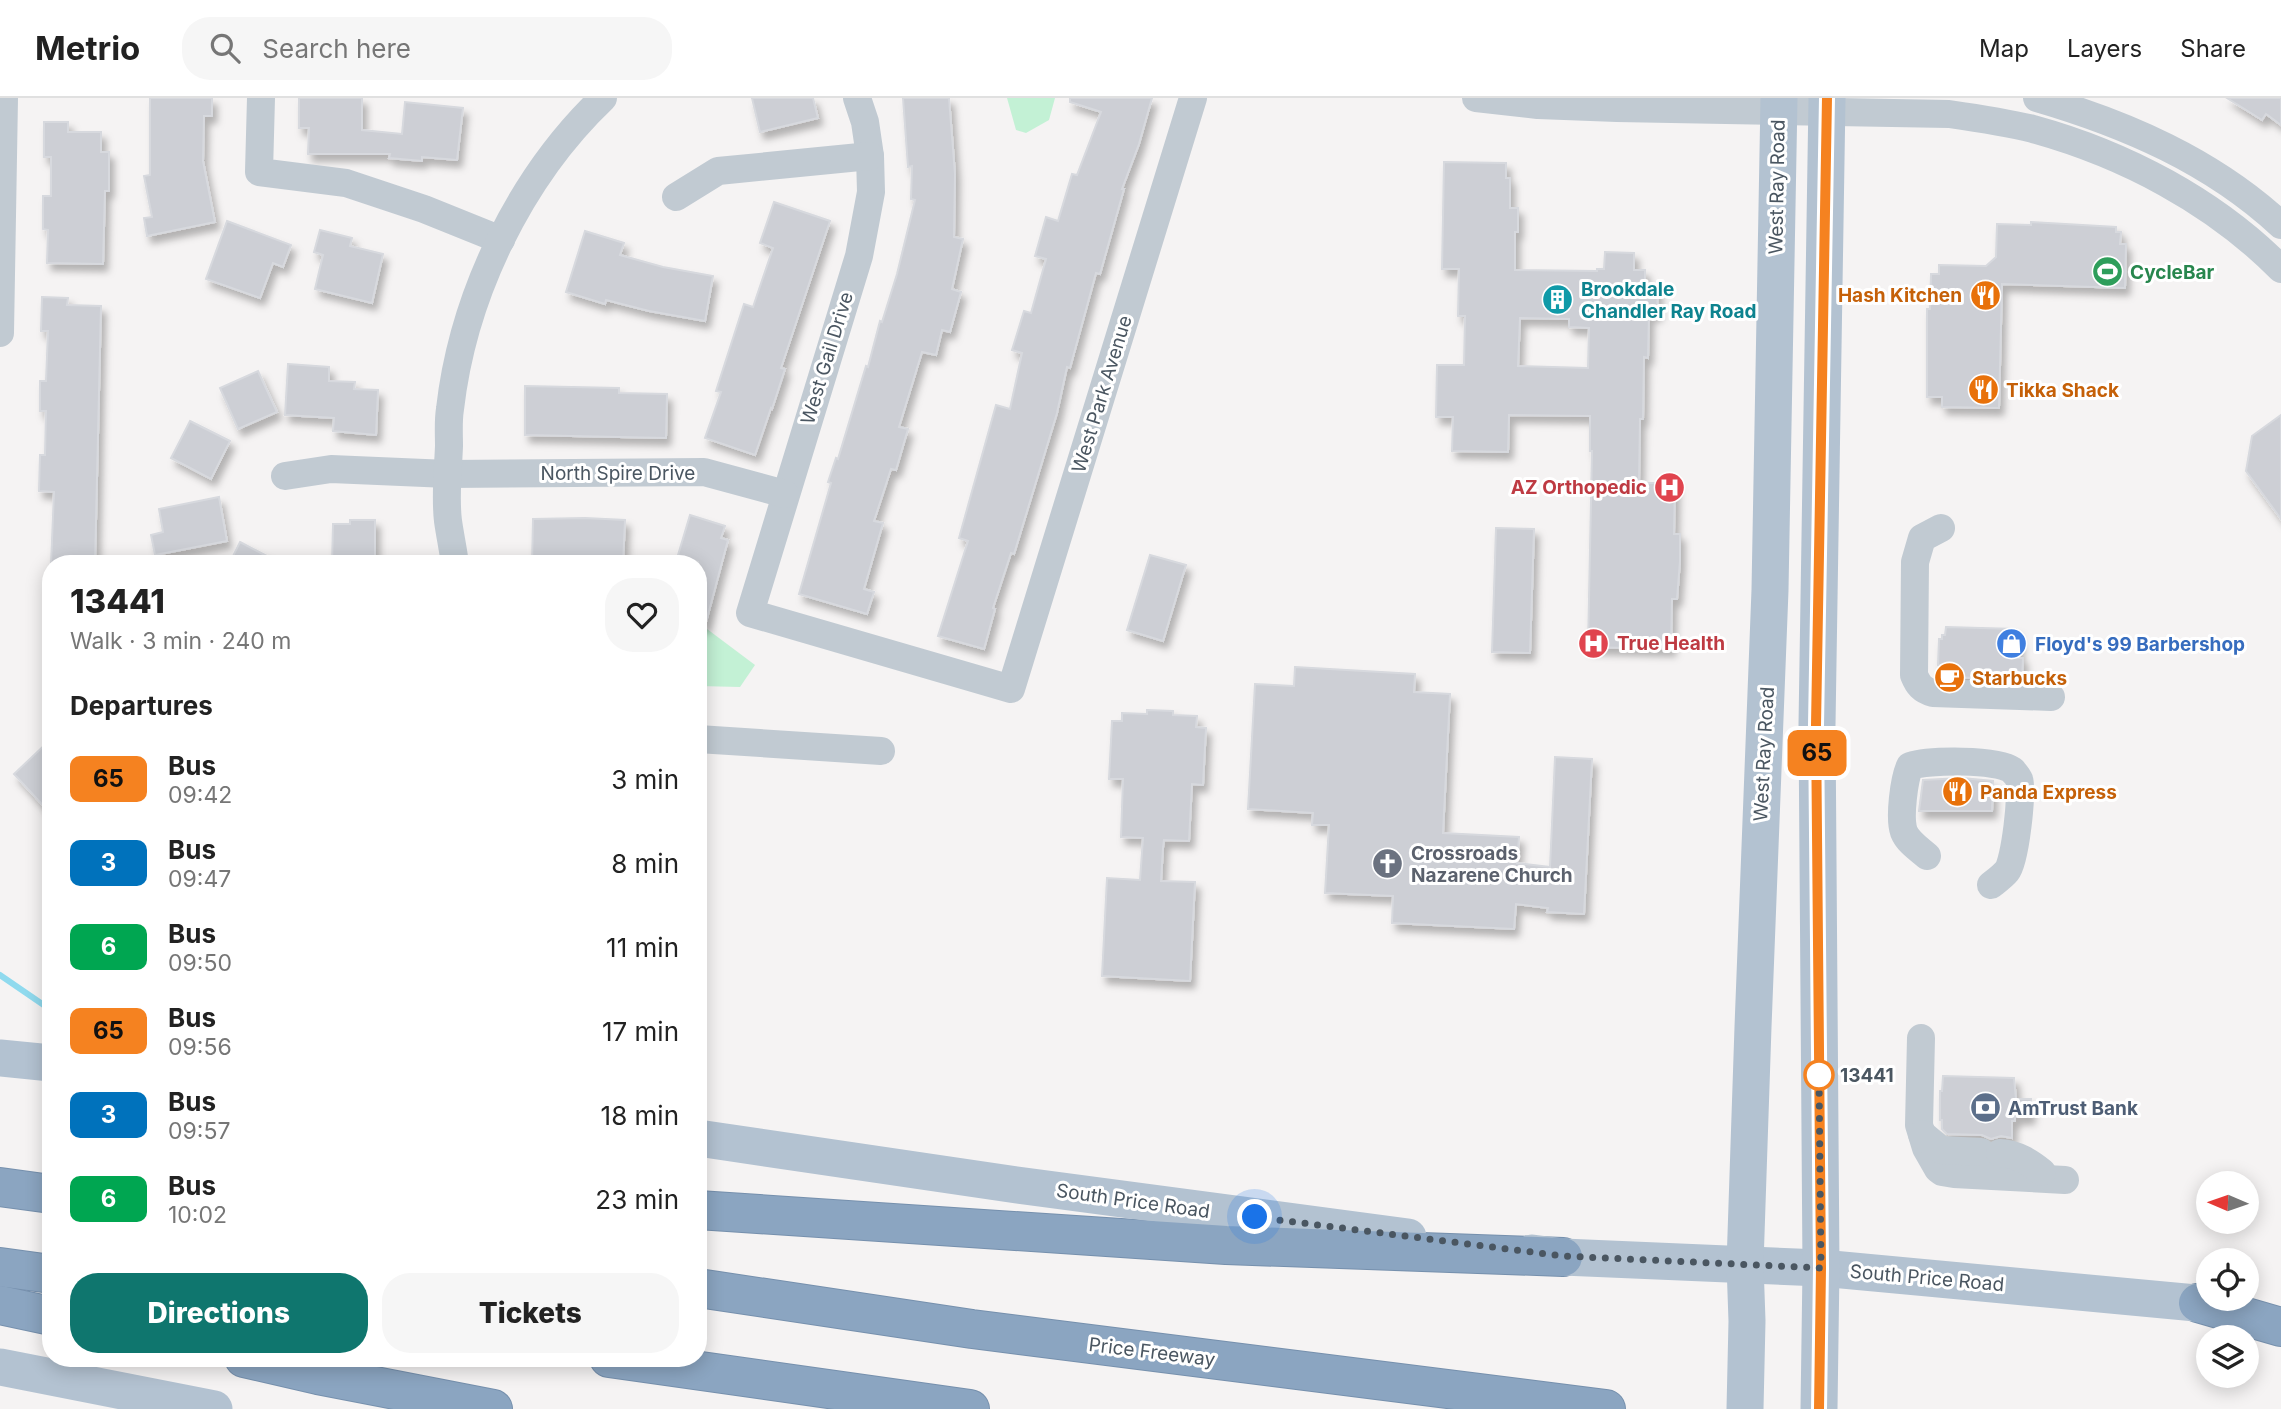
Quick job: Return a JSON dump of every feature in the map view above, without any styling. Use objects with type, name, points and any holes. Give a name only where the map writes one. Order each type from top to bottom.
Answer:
[{"type":"highway","points":[[0,1161],[42,1166]]},
{"type":"highway","points":[[0,1187],[42,1193]]},
{"type":"highway","points":[[707,1211],[1226,1245],[1563,1256]]},
{"type":"highway","points":[[0,1267],[42,1273]]},
{"type":"highway","name":"Price Freeway","points":[[707,1289],[972,1329],[1606,1409]]},
{"type":"highway","points":[[0,1305],[42,1314]]},
{"type":"highway","points":[[2226,1311],[2281,1327]]},
{"type":"highway","points":[[288,1367],[493,1409]]},
{"type":"highway","points":[[674,1367],[970,1409]]},
{"type":"main road","name":"West Ray Road","points":[[1745,1409],[1745,1264],[1768,675],[1779,104]]},
{"type":"main road","points":[[1819,1409],[1821,1268],[1816,725],[1827,104]]},
{"type":"main road","points":[[1771,520],[1793,590],[1792,666],[1796,700],[1802,712],[1816,725]]},
{"type":"main road","points":[[0,1058],[42,1062]]},
{"type":"main road","name":"South Price Road","points":[[707,1139],[1190,1208],[1563,1256],[1821,1268],[2196,1303]]},
{"type":"main road","name":"South Price Road","points":[[2259,1308],[2281,1310]]},
{"type":"main road","points":[[6,1372],[215,1409]]},
{"type":"street","points":[[0,333],[4,98]]},
{"type":"street","points":[[261,98],[259,172],[346,183],[424,209],[501,240]]},
{"type":"street","points":[[454,555],[448,519],[449,411],[472,312],[501,240],[519,205],[567,135],[603,98]]},
{"type":"street","name":"West Gail Drive","points":[[750,613],[859,256],[871,192],[865,122],[857,98]]},
{"type":"street","name":"West Park Avenue","points":[[750,613],[1011,689],[1193,98]]},
{"type":"street","points":[[1476,98],[1538,105],[1827,104],[1990,120],[2067,139],[2109,155],[2168,185],[2234,227],[2281,269]]},
{"type":"street","points":[[2036,98],[2131,130],[2170,148],[2212,172],[2281,225]]},
{"type":"street","points":[[676,197],[718,172],[870,156]]},
{"type":"street","name":"North Spire Drive","points":[[285,476],[331,469],[448,474],[704,472],[785,494]]},
{"type":"street","points":[[1941,528],[1922,538],[1917,550],[1914,675],[1918,684],[1924,691],[1933,694],[2051,697]]},
{"type":"street","points":[[707,740],[881,751]]},
{"type":"street","points":[[1927,856],[1909,841],[1903,830],[1905,777],[1910,766],[1920,763],[1980,763],[2000,765],[2012,770],[2019,778],[2020,800],[2015,849],[2009,870],[1991,885]]},
{"type":"street","points":[[1921,1038],[1919,1125],[1924,1141],[1942,1172],[2054,1176],[1990,1159],[1941,1150],[1924,1141]]},
{"type":"green space","points":[[1007,98],[1055,98],[1049,120],[1026,133],[1016,130]]},
{"type":"green space","points":[[707,629],[755,665],[740,687],[707,686]]},
{"type":"building","points":[[150,98],[212,98],[212,116],[204,116],[203,161],[215,222],[147,236],[144,218],[152,217],[144,176],[150,175]]},
{"type":"building","points":[[299,98],[362,98],[362,130],[402,134],[405,102],[463,108],[457,160],[389,158],[390,154],[308,154],[309,128],[299,128]]},
{"type":"building","points":[[752,98],[813,98],[818,118],[760,132]]},
{"type":"building","points":[[903,98],[949,98],[955,174],[954,237],[963,239],[952,289],[961,292],[950,332],[942,330],[936,355],[922,352],[899,427],[908,429],[896,470],[891,469],[874,521],[883,523],[864,589],[874,592],[867,614],[799,594],[831,483],[828,482],[836,458],[838,459],[897,274],[915,200],[911,199],[912,166],[908,167]]},
{"type":"building","points":[[1070,98],[1152,98],[1122,189],[1100,274],[1096,273],[1070,368],[1067,367],[1057,413],[1014,554],[1011,553],[993,608],[995,609],[984,649],[938,636],[968,541],[959,538],[996,405],[1010,409],[1022,353],[1012,350],[1024,311],[1031,313],[1046,259],[1035,256],[1046,217],[1058,221],[1072,174],[1077,175],[1101,112],[1070,102]]},
{"type":"building","points":[[2227,98],[2281,98],[2281,125],[2266,114],[2262,120]]},
{"type":"building","points":[[44,122],[68,122],[68,132],[101,132],[101,152],[109,152],[103,264],[47,263],[48,230],[43,229],[43,196],[51,196],[51,157],[44,157]]},
{"type":"building","name":"Brookdale Chandler Ray Road","points":[[1444,162],[1506,163],[1506,178],[1510,178],[1510,208],[1518,208],[1515,270],[1597,271],[1604,269],[1605,252],[1634,253],[1634,270],[1645,270],[1645,286],[1658,286],[1657,314],[1649,314],[1648,358],[1644,357],[1639,483],[1675,483],[1674,534],[1680,534],[1680,561],[1677,599],[1672,599],[1671,649],[1588,647],[1592,451],[1590,416],[1509,415],[1508,452],[1452,451],[1453,417],[1436,417],[1437,365],[1464,365],[1465,316],[1458,316],[1459,269],[1442,269]],"holes":[[[1520,318],[1569,319],[1569,327],[1589,328],[1588,368],[1518,366]]]},
{"type":"building","points":[[774,202],[830,221],[781,368],[785,369],[755,455],[705,438],[721,392],[716,391],[744,304],[753,307],[773,248],[760,243]]},
{"type":"building","points":[[227,221],[291,245],[283,267],[273,263],[260,298],[206,279]]},
{"type":"building","points":[[2031,222],[2116,227],[2116,232],[2121,232],[2120,244],[2126,244],[2125,288],[2002,284],[1999,408],[1942,407],[1942,397],[1927,397],[1927,309],[1930,309],[1931,274],[1939,274],[1939,265],[1986,266],[1996,257],[1997,224],[2031,225]]},
{"type":"building","points":[[320,230],[352,238],[350,246],[383,254],[372,303],[315,289],[323,255],[314,252]]},
{"type":"building","points":[[585,231],[624,243],[620,255],[663,267],[713,276],[705,321],[606,300],[605,304],[566,292]]},
{"type":"building","points":[[42,297],[68,298],[67,305],[101,306],[95,555],[51,555],[54,492],[39,491],[40,455],[45,455],[46,411],[40,411],[40,381],[46,381],[48,331],[41,331]]},
{"type":"building","points":[[288,364],[329,367],[329,381],[355,382],[354,389],[378,390],[376,435],[333,431],[334,418],[285,415]]},
{"type":"building","points":[[258,371],[277,412],[238,429],[220,388]]},
{"type":"building","points":[[525,386],[619,388],[619,393],[667,394],[666,438],[525,435]]},
{"type":"building","points":[[2281,415],[2281,519],[2246,471],[2252,436]]},
{"type":"building","points":[[190,421],[230,441],[211,479],[171,458]]},
{"type":"building","points":[[219,497],[227,541],[155,555],[151,535],[163,532],[159,509]]},
{"type":"building","points":[[690,515],[725,526],[721,538],[728,540],[707,619],[707,555],[678,555]]},
{"type":"building","points":[[533,519],[625,520],[623,555],[532,555]]},
{"type":"building","points":[[350,520],[375,520],[375,555],[332,555],[333,524],[350,524]]},
{"type":"building","points":[[1496,528],[1534,529],[1530,653],[1492,652]]},
{"type":"building","points":[[240,542],[265,555],[234,555]]},
{"type":"building","points":[[1150,555],[1186,565],[1163,641],[1127,630]]},
{"type":"building","points":[[1946,627],[2016,629],[2019,658],[2023,658],[2022,679],[1940,677],[1939,639],[1945,635]]},
{"type":"building","points":[[1295,667],[1415,674],[1414,692],[1450,694],[1443,833],[1519,837],[1517,863],[1550,867],[1555,757],[1592,759],[1584,914],[1547,912],[1548,908],[1516,904],[1514,929],[1392,923],[1393,896],[1325,893],[1329,825],[1312,825],[1313,813],[1248,809],[1255,684],[1294,686]]},
{"type":"building","points":[[1147,710],[1173,711],[1173,715],[1197,716],[1196,727],[1206,728],[1203,785],[1192,784],[1189,841],[1164,840],[1163,848],[1161,881],[1195,882],[1190,981],[1102,976],[1107,878],[1140,880],[1143,838],[1121,837],[1123,779],[1109,779],[1112,721],[1122,721],[1122,713],[1147,714]]},
{"type":"building","points":[[42,748],[42,804],[14,774]]},
{"type":"building","name":"Panda Express","points":[[1962,778],[1993,781],[1992,811],[1919,811],[1923,780]]},
{"type":"building","name":"AmTrust Bank","points":[[1943,1076],[2014,1078],[2016,1099],[2031,1099],[2030,1117],[2015,1117],[2015,1121],[2012,1121],[2012,1138],[2001,1136],[1991,1139],[1982,1135],[1947,1134],[1942,1129],[1940,1120]]},
{"type":"waterway","points":[[0,975],[42,1004]]},
{"type":"bus line","name":"65","points":[[1819,1409],[1821,1268],[1816,725],[1827,98]]},
{"type":"place","name":"CycleBar","points":[[2107,272]]},
{"type":"place","name":"Hash Kitchen","points":[[1985,295]]},
{"type":"place","name":"Brookdale Chandler Ray Road","points":[[1558,300]]},
{"type":"place","name":"Tikka Shack","points":[[1983,390]]},
{"type":"place","name":"AZ Orthopedic","points":[[1670,487]]},
{"type":"place","name":"True Health","points":[[1594,643]]},
{"type":"place","name":"Floyd's 99 Barbershop","points":[[2012,644]]},
{"type":"place","name":"Starbucks","points":[[1949,678]]},
{"type":"place","name":"Panda Express","points":[[1957,792]]},
{"type":"place","name":"Crossroads Nazarene Church","points":[[1388,864]]},
{"type":"place","name":"13441","points":[[1819,1075]]},
{"type":"place","name":"AmTrust Bank","points":[[1985,1108]]},
{"type":"route","points":[[1255,1217],[1563,1256],[1821,1268],[1819,1075]]}]
